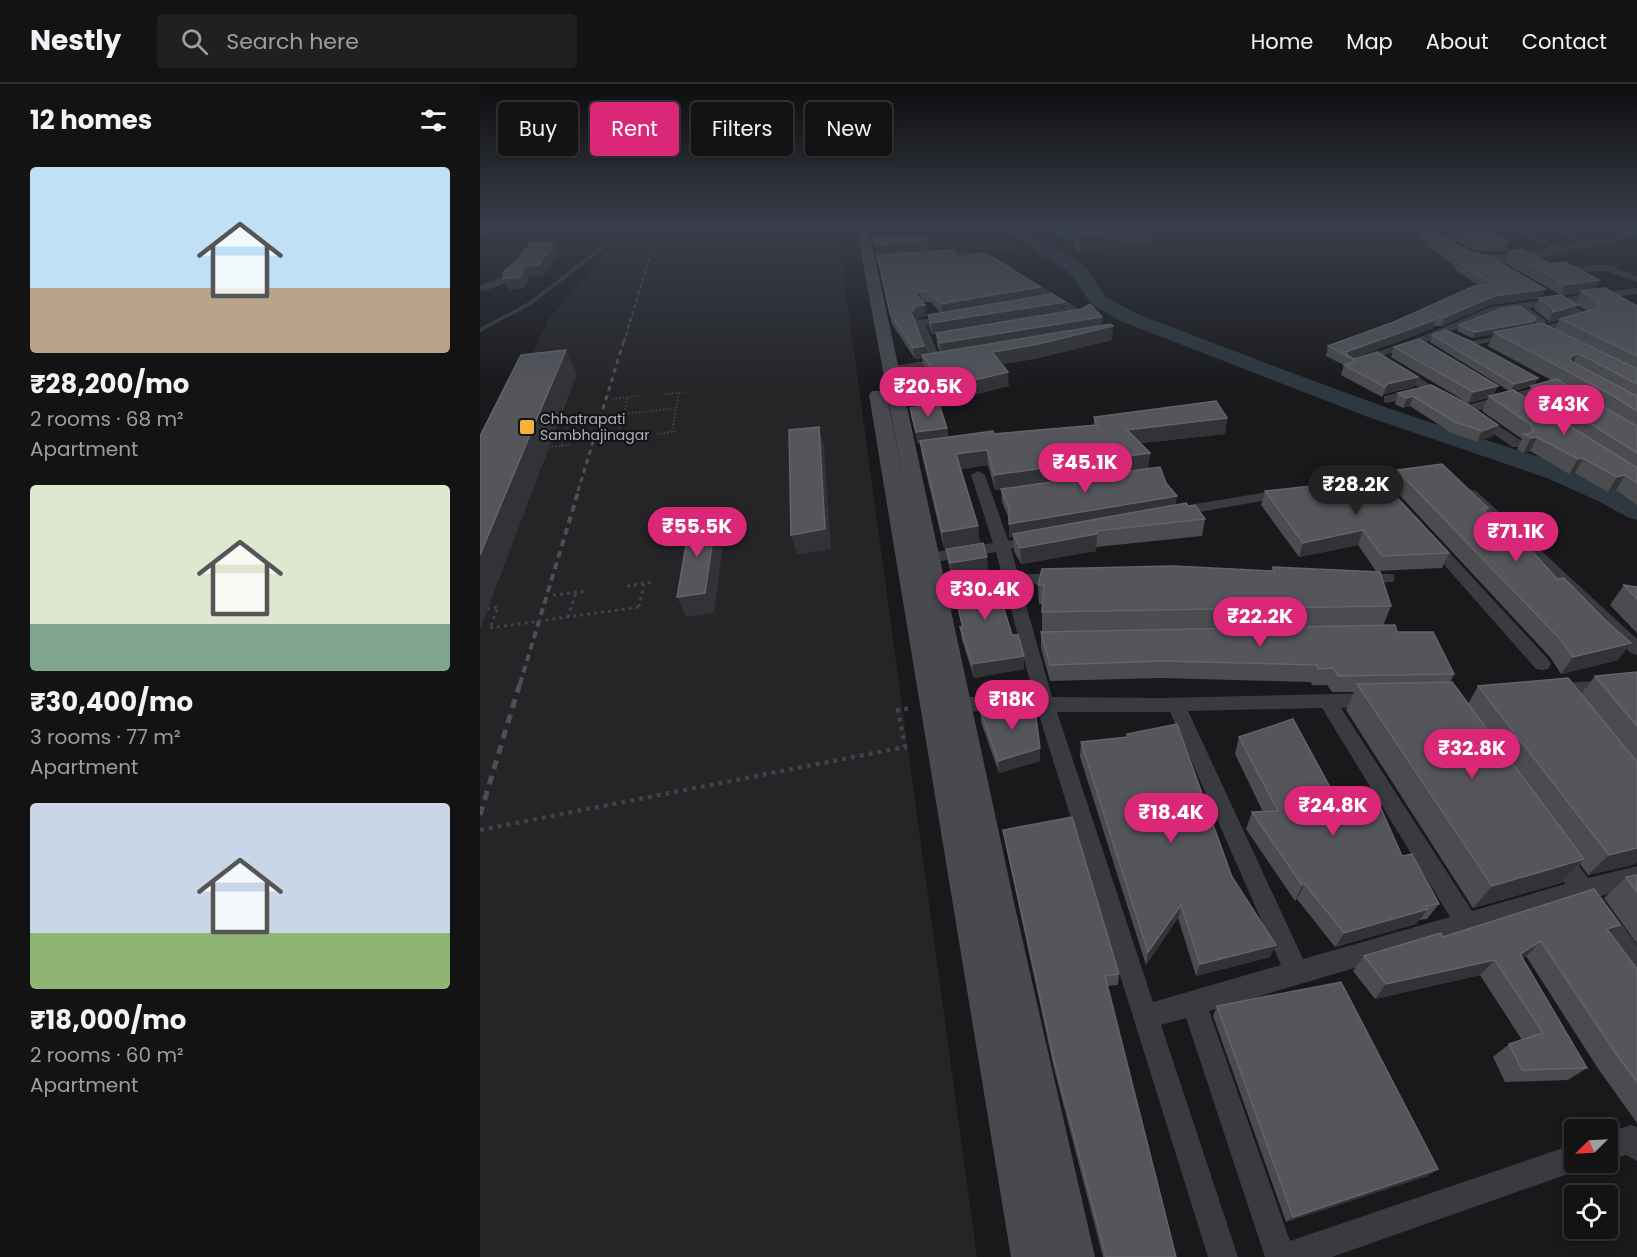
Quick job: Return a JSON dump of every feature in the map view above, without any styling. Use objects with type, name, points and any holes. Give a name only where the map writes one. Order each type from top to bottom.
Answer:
[{"type":"street","points":[[480,288],[502,281]]},
{"type":"street","points":[[859,281],[1033,1257]]},
{"type":"street","points":[[877,281],[891,369],[913,451],[928,558],[1073,1257]]},
{"type":"street","points":[[1025,281],[1081,315],[1057,319]]},
{"type":"street","points":[[1593,281],[1614,294]]},
{"type":"street","points":[[1351,363],[1417,342],[1439,330],[1495,309],[1519,306],[1552,297],[1637,291]]},
{"type":"street","points":[[1472,344],[1586,318],[1552,297]]},
{"type":"street","points":[[1032,304],[1055,300]]},
{"type":"street","points":[[1519,306],[1542,322],[1536,331]]},
{"type":"street","points":[[936,362],[920,322],[935,317],[962,317]]},
{"type":"street","points":[[1439,330],[1491,355]]},
{"type":"street","points":[[1536,331],[1557,341]]},
{"type":"street","points":[[928,341],[939,339]]},
{"type":"street","points":[[1417,342],[1435,353]]},
{"type":"street","points":[[1375,355],[1406,372],[1429,389],[1467,409],[1517,444]]},
{"type":"street","points":[[891,369],[957,359]]},
{"type":"street","points":[[1467,409],[1515,402],[1553,391],[1529,377]]},
{"type":"street","points":[[1491,387],[1515,402]]},
{"type":"street","points":[[1388,399],[1429,389]]},
{"type":"street","points":[[1340,485],[1433,472]]},
{"type":"street","points":[[978,475],[992,497],[1011,579],[1034,640],[1045,704],[1223,1257]]},
{"type":"street","points":[[1373,479],[1389,496]]},
{"type":"street","points":[[1462,486],[1637,649]]},
{"type":"street","points":[[1163,519],[1195,508],[1306,490]]},
{"type":"street","points":[[1420,529],[1542,664]]},
{"type":"street","points":[[928,558],[1025,542]]},
{"type":"street","points":[[1340,578],[1387,578]]},
{"type":"street","points":[[1011,579],[1082,579]]},
{"type":"street","points":[[1535,692],[1618,687],[1637,683]]},
{"type":"street","points":[[1556,690],[1571,708]]},
{"type":"street","points":[[958,704],[1176,705],[1397,700]]},
{"type":"street","points":[[1327,701],[1467,923]]},
{"type":"street","points":[[1176,705],[1298,973]]},
{"type":"street","points":[[1541,832],[1637,965]]},
{"type":"street","points":[[1145,1017],[1637,876]]},
{"type":"street","points":[[1194,1003],[1280,1257]]},
{"type":"street","points":[[1618,1144],[1631,1139],[1637,1147]]},
{"type":"street","points":[[1288,1257],[1564,1162]]},
{"type":"lane","points":[[480,330],[529,304],[560,281]]},
{"type":"path","points":[[672,432],[679,392]]},
{"type":"path","points":[[665,394],[684,392]]},
{"type":"path","points":[[612,399],[638,396]]},
{"type":"path","points":[[616,440],[628,397]]},
{"type":"path","points":[[561,446],[569,420],[677,408]]},
{"type":"path","points":[[657,434],[677,431]]},
{"type":"path","points":[[599,441],[627,439]]},
{"type":"path","points":[[549,447],[570,445]]},
{"type":"path","points":[[627,586],[652,582]]},
{"type":"path","points":[[487,609],[498,608],[490,628],[639,607],[644,583]]},
{"type":"path","points":[[553,595],[588,591]]},
{"type":"path","points":[[568,617],[576,592]]},
{"type":"path","points":[[480,830],[905,747],[898,710]]},
{"type":"shaded area","points":[[582,281],[844,281],[977,1257],[480,1257],[480,446],[484,445],[551,316]]},
{"type":"building","points":[[883,281],[1030,281],[1040,287],[941,304],[929,292],[920,291],[916,295],[925,305],[917,306],[911,312],[924,346],[913,348],[890,313]]},
{"type":"building","points":[[1489,281],[1531,281],[1545,289],[1494,296],[1445,317],[1437,317],[1435,320],[1346,352],[1354,359],[1377,352],[1418,377],[1387,384],[1385,387],[1344,365],[1356,361],[1328,346],[1394,322],[1474,286],[1494,284]]},
{"type":"building","points":[[1558,281],[1594,281],[1565,285]]},
{"type":"building","points":[[1605,288],[1637,306],[1637,356],[1560,319],[1598,308],[1598,301],[1581,291]]},
{"type":"building","points":[[1052,294],[1065,302],[931,323],[928,315]]},
{"type":"building","points":[[1561,295],[1577,305],[1553,312],[1553,309],[1539,298]]},
{"type":"building","points":[[1090,304],[1102,317],[940,343],[936,333],[1082,309]]},
{"type":"building","points":[[1519,306],[1536,318],[1534,321],[1475,332],[1459,325],[1500,309]]},
{"type":"building","points":[[1542,323],[1637,369],[1637,384],[1578,353],[1569,358],[1572,362],[1637,396],[1637,411],[1612,395],[1494,332]]},
{"type":"building","points":[[1110,324],[1113,326],[1034,345],[992,352],[1008,372],[946,387],[922,355]]},
{"type":"building","points":[[1445,330],[1538,378],[1514,384],[1432,335]]},
{"type":"building","points":[[1419,339],[1498,386],[1473,392],[1394,347]]},
{"type":"building","points":[[566,350],[480,555],[480,436],[521,355]]},
{"type":"building","points":[[1556,379],[1637,426],[1637,453],[1531,386]]},
{"type":"building","points":[[1431,385],[1466,403],[1498,425],[1482,431],[1455,422],[1413,396],[1407,398],[1398,393]]},
{"type":"building","points":[[1513,390],[1637,468],[1637,483],[1625,475],[1617,477],[1583,458],[1578,459],[1537,437],[1531,438],[1524,434],[1529,434],[1533,430],[1530,424],[1489,396]]},
{"type":"building","points":[[1216,401],[1227,418],[1127,430],[1150,453],[994,475],[987,450],[956,454],[978,526],[942,532],[920,441],[993,431],[994,434],[1097,425],[1094,417]]},
{"type":"building","points":[[939,404],[947,428],[916,432],[910,408]]},
{"type":"building","points":[[819,427],[825,529],[791,535],[789,430]]},
{"type":"building","points":[[1442,464],[1488,508],[1482,509],[1522,540],[1557,579],[1564,578],[1631,643],[1573,657],[1561,640],[1397,470]]},
{"type":"building","points":[[1160,467],[1166,483],[1177,496],[1009,524],[1009,508],[1001,489]]},
{"type":"building","points":[[1376,475],[1449,553],[1382,556],[1363,530],[1303,543],[1265,491],[1312,486]]},
{"type":"building","points":[[1186,503],[1188,506],[1195,505],[1205,519],[1096,531],[1097,534],[1020,548],[1013,534]]},
{"type":"building","points":[[716,518],[705,593],[677,597],[690,522]]},
{"type":"building","points":[[983,543],[987,557],[950,563],[946,549]]},
{"type":"building","points":[[1173,566],[1274,571],[1273,567],[1380,572],[1391,606],[1042,612],[1044,585],[1038,585],[1042,569]]},
{"type":"building","points":[[994,577],[1012,635],[1018,635],[1024,656],[972,664],[960,627],[963,627],[951,578]]},
{"type":"building","points":[[1624,585],[1637,587],[1637,599]]},
{"type":"building","points":[[1395,625],[1397,632],[1433,632],[1454,674],[1338,676],[1333,668],[1318,669],[1317,665],[1163,661],[1050,665],[1041,632]]},
{"type":"building","points":[[1637,672],[1637,726],[1595,676]]},
{"type":"building","points":[[1568,678],[1637,762],[1637,848],[1609,855],[1478,686]]},
{"type":"building","points":[[1452,682],[1584,859],[1492,886],[1357,684]]},
{"type":"building","points":[[980,709],[1035,709],[1040,748],[998,761]]},
{"type":"building","points":[[1293,719],[1338,802],[1374,793],[1402,856],[1412,854],[1439,904],[1426,906],[1428,909],[1344,933],[1305,884],[1302,885],[1252,812],[1278,811],[1239,737]]},
{"type":"building","points":[[1177,724],[1232,877],[1276,945],[1200,964],[1181,905],[1148,952],[1081,742],[1128,737],[1127,734]]},
{"type":"building","points":[[1072,817],[1119,974],[1105,976],[1176,1257],[1106,1257],[1054,1060],[1003,830]]},
{"type":"building","points":[[1637,875],[1637,892],[1626,877]]},
{"type":"building","points":[[1594,889],[1620,925],[1607,929],[1637,969],[1637,1082],[1541,941],[1520,954],[1587,1068],[1522,1070],[1509,1044],[1543,1033],[1495,960],[1386,984],[1364,956],[1441,933],[1443,937]]},
{"type":"building","points":[[1341,982],[1438,1169],[1293,1217],[1217,1006]]},
{"type":"waterway","points":[[1085,281],[1099,301],[1128,317],[1376,412],[1556,472],[1637,511]]},
{"type":"railway","points":[[624,342],[642,281]]},
{"type":"railway","points":[[578,491],[624,340]]},
{"type":"railway","points":[[520,684],[579,489]]},
{"type":"railway","points":[[480,815],[520,683]]},
{"type":"place","name":"Chhatrapati Sambhajinagar","points":[[527,427]]}]
